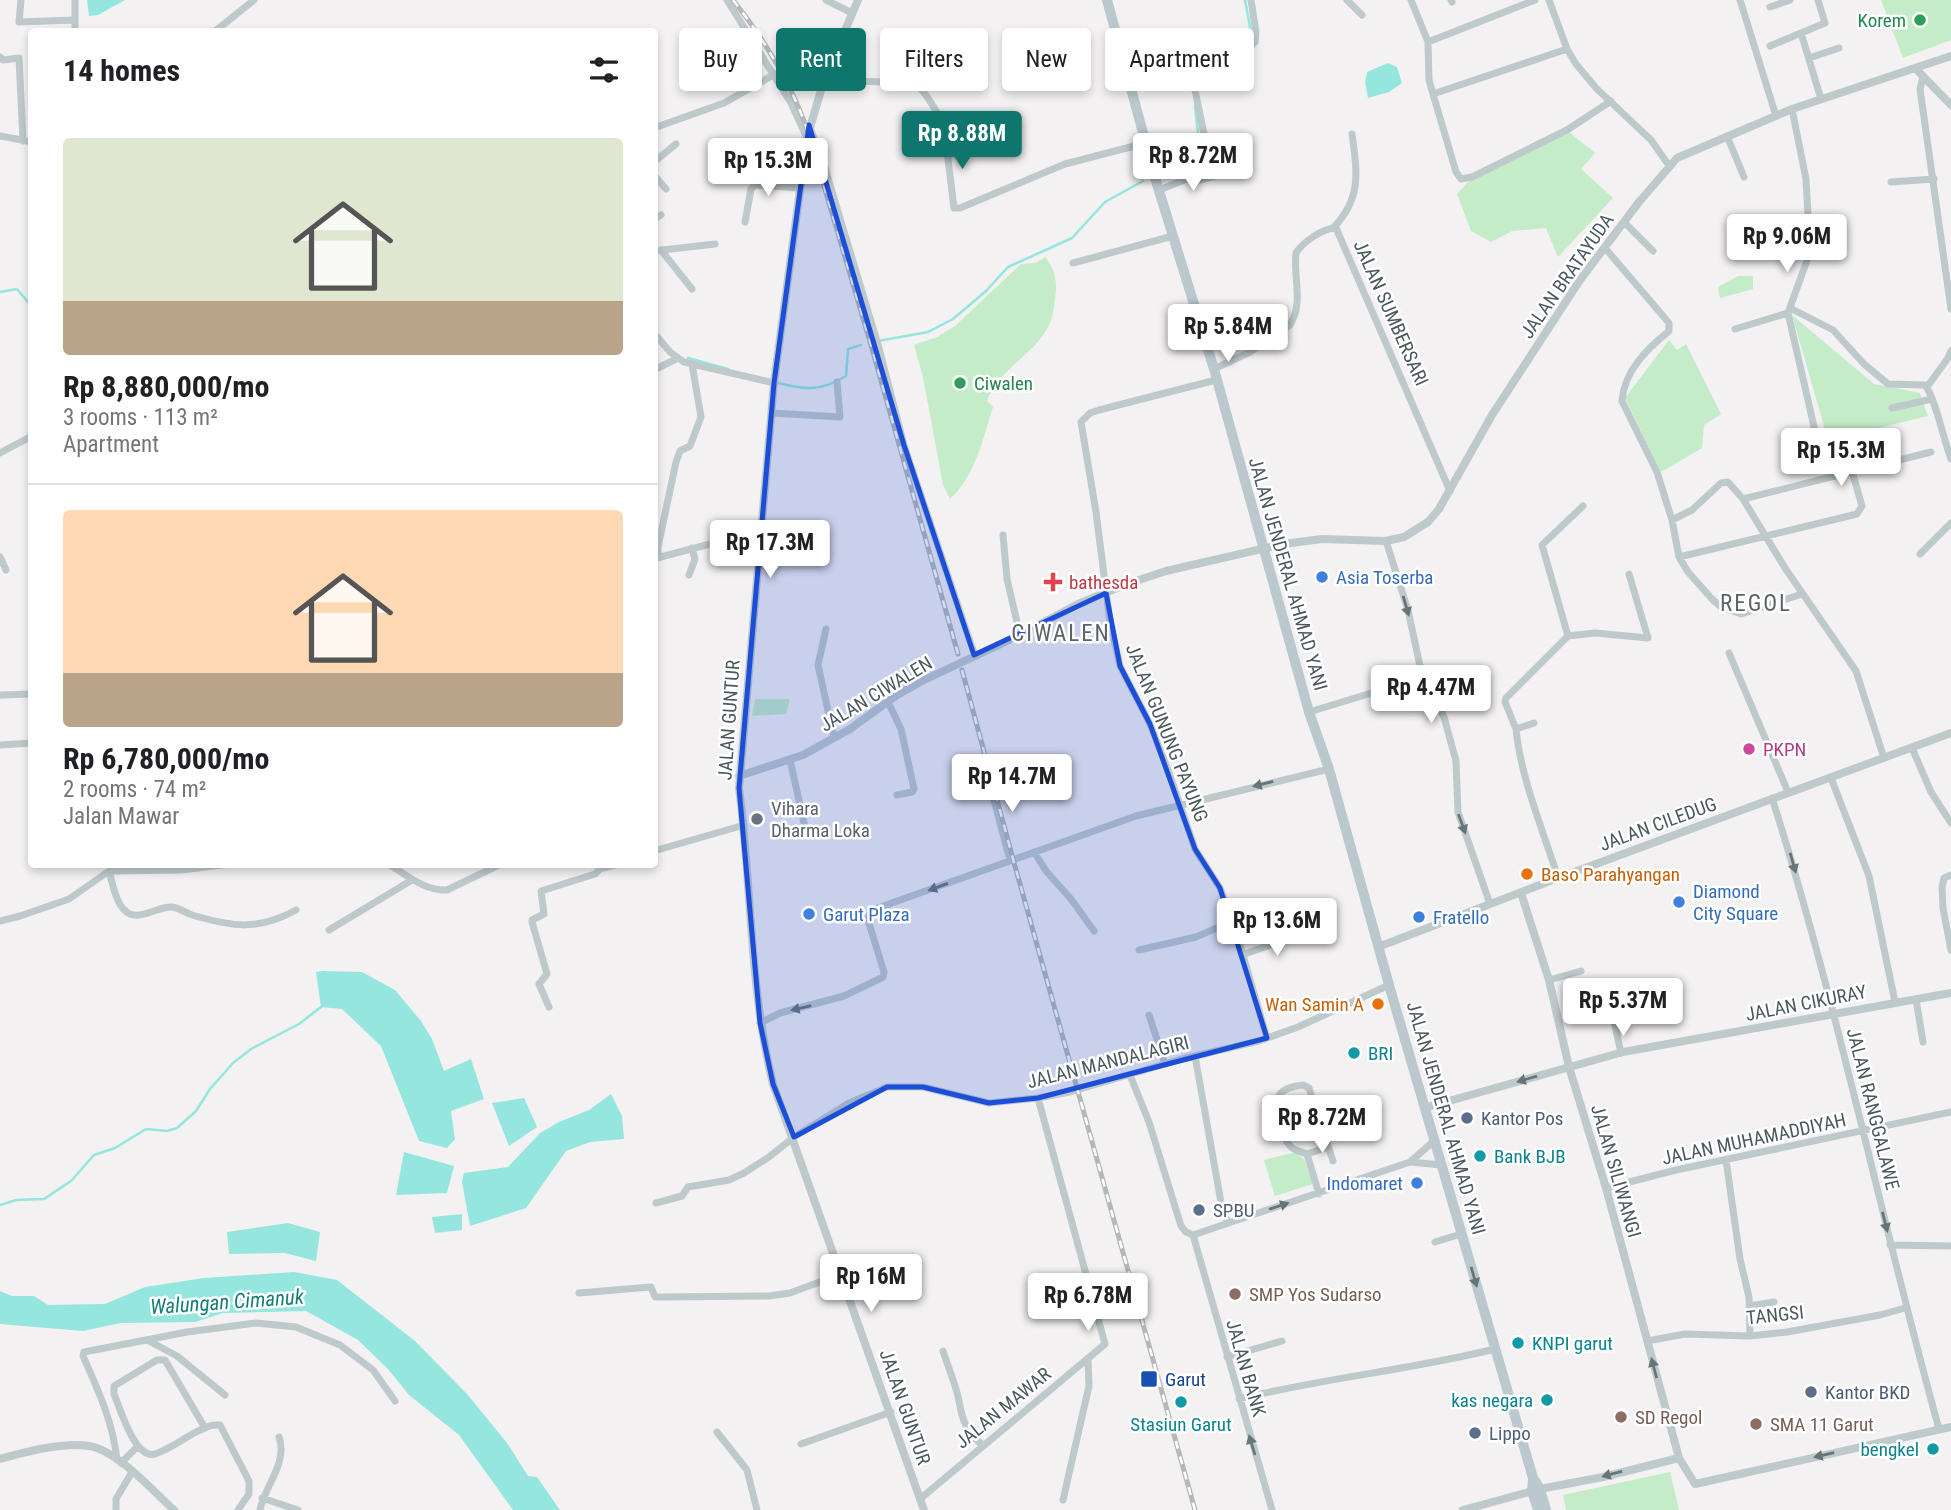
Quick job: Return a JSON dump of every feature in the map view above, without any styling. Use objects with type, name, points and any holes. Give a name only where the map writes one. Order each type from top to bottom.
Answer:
[{"type":"main road","name":"JALAN JENDERAL AHMAD YANI","points":[[1107,0],[1158,189],[1215,374],[1309,712],[1329,769],[1424,1108],[1533,1478],[1538,1510]]},
{"type":"main road","name":"JALAN JENDERAL AHMAD YANI","points":[[1536,1490],[1546,1510]]},
{"type":"street","points":[[21,0],[19,22],[74,20]]},
{"type":"street","points":[[75,0],[75,28]]},
{"type":"street","points":[[219,28],[254,0]]},
{"type":"street","points":[[727,0],[775,74],[807,138]]},
{"type":"street","points":[[826,0],[852,13]]},
{"type":"street","name":"JALAN GUNTUR","points":[[846,28],[858,0]]},
{"type":"street","points":[[1153,170],[1203,158],[1205,139],[1195,90],[1196,74],[1209,64],[1246,51],[1255,43],[1251,0]]},
{"type":"street","points":[[1347,0],[1362,15]]},
{"type":"street","points":[[1411,0],[1429,42],[1429,80],[1461,179],[1466,180],[1567,130],[1611,101]]},
{"type":"street","points":[[1429,42],[1535,0]]},
{"type":"street","points":[[1549,0],[1567,49],[1576,64],[1596,89],[1651,140],[1670,167]]},
{"type":"street","points":[[1740,0],[1776,116]]},
{"type":"street","points":[[1770,7],[1790,0]]},
{"type":"street","points":[[1770,46],[1825,23],[1818,0]]},
{"type":"street","points":[[1801,33],[1821,99]]},
{"type":"street","points":[[1809,58],[1839,48]]},
{"type":"street","points":[[1433,94],[1567,49]]},
{"type":"street","name":"JALAN BRATAYUDA","points":[[1264,549],[1322,539],[1386,541],[1404,537],[1428,523],[1450,491],[1492,415],[1580,280],[1677,158],[1792,109],[1951,56]]},
{"type":"street","points":[[0,57],[3,60],[19,58],[27,141],[0,136]]},
{"type":"street","points":[[1915,68],[1951,105]]},
{"type":"street","points":[[658,127],[724,103],[775,74]]},
{"type":"street","points":[[1923,77],[1920,89],[1951,309]]},
{"type":"street","points":[[866,82],[917,84],[944,127],[953,204],[957,209],[1065,164],[1146,143]]},
{"type":"street","name":"JALAN GUNTUR","points":[[820,91],[809,125],[774,382],[739,776],[760,1023],[766,1053],[774,1084],[924,1510]]},
{"type":"street","points":[[1792,109],[1806,179],[1810,252],[1789,310],[1815,431]]},
{"type":"street","points":[[809,125],[825,168],[879,348],[904,445],[975,656]]},
{"type":"street","points":[[1334,227],[1350,206],[1356,188],[1352,134]]},
{"type":"street","points":[[1727,136],[1744,177]]},
{"type":"street","points":[[658,159],[676,144]]},
{"type":"street","points":[[1158,189],[1190,178],[1200,180],[1219,175]]},
{"type":"street","points":[[1891,183],[1934,179]]},
{"type":"street","points":[[658,180],[666,189]]},
{"type":"street","points":[[745,222],[751,189],[755,185],[799,188]]},
{"type":"street","points":[[1624,222],[1653,251]]},
{"type":"street","name":"JALAN SUMBERSARI","points":[[1215,374],[1290,325],[1294,320],[1298,294],[1296,253],[1320,233],[1334,227],[1450,491]]},
{"type":"street","points":[[1073,263],[1173,236]]},
{"type":"street","points":[[658,250],[715,244]]},
{"type":"street","points":[[1605,248],[1669,323],[1669,331],[1634,365],[1622,394],[1622,401],[1657,472],[1672,520],[1679,557],[1688,572],[1712,599],[1736,613],[1750,612],[1802,594]]},
{"type":"street","points":[[658,250],[692,289]]},
{"type":"street","points":[[1735,329],[1789,310],[1833,330],[1864,364],[1888,384],[1927,387],[1951,459]]},
{"type":"street","points":[[658,336],[678,358],[692,364],[774,382]]},
{"type":"street","points":[[1927,387],[1951,351]]},
{"type":"street","points":[[658,368],[678,358]]},
{"type":"street","points":[[658,547],[676,462],[680,451],[690,446],[701,416],[693,384],[692,364]]},
{"type":"street","name":"JALAN GUNUNG PAYUNG","points":[[1215,374],[1090,413],[1081,422],[1113,641],[1120,666],[1150,724],[1195,849],[1220,888],[1233,921],[1267,1038]]},
{"type":"street","points":[[772,413],[840,417],[837,382]]},
{"type":"street","points":[[1892,408],[1932,399]]},
{"type":"street","points":[[1942,434],[1951,430]]},
{"type":"street","points":[[0,453],[28,438]]},
{"type":"street","points":[[1744,499],[1931,452]]},
{"type":"street","points":[[1679,557],[1857,514],[1862,506],[1852,471]]},
{"type":"street","points":[[1672,520],[1692,510],[1723,482],[1728,482],[1744,499],[1802,594],[1856,671],[1884,758]]},
{"type":"street","points":[[1568,636],[1542,545],[1583,506]]},
{"type":"street","points":[[1920,554],[1951,523]]},
{"type":"street","points":[[1003,535],[1007,579],[1020,635]]},
{"type":"street","points":[[1386,541],[1408,610],[1420,666],[1444,718],[1456,761],[1458,812],[1490,904]]},
{"type":"street","points":[[658,557],[710,544],[759,549],[825,548]]},
{"type":"street","points":[[690,575],[695,559],[692,548]]},
{"type":"street","name":"JALAN CIWALEN","points":[[739,776],[790,760],[834,738],[924,680],[1020,635],[1078,604],[1166,571],[1264,549]]},
{"type":"street","points":[[0,558],[6,570]]},
{"type":"street","points":[[1558,878],[1525,774],[1516,729],[1505,702],[1568,636],[1595,633],[1648,638],[1629,574]]},
{"type":"street","points":[[826,629],[818,665],[834,738]]},
{"type":"street","points":[[1729,653],[1788,792]]},
{"type":"street","points":[[1309,712],[1378,691]]},
{"type":"street","points":[[0,695],[28,694]]},
{"type":"street","points":[[888,702],[901,729],[915,789],[897,795]]},
{"type":"street","points":[[1516,729],[1535,723]]},
{"type":"street","name":"JALAN CILEDUG","points":[[1378,947],[1951,733]]},
{"type":"street","points":[[0,746],[28,743]]},
{"type":"street","points":[[1912,748],[1931,792],[1951,822]]},
{"type":"street","points":[[790,760],[804,822]]},
{"type":"street","points":[[760,1023],[780,1013],[844,996],[883,976],[884,972],[869,929],[870,913],[875,909],[1125,820],[1180,804],[1329,769]]},
{"type":"street","points":[[987,774],[1006,862]]},
{"type":"street","points":[[1831,778],[1869,876],[1895,1002]]},
{"type":"street","name":"JALAN RANGGALAWE","points":[[1772,798],[1792,861],[1905,1308],[1939,1429]]},
{"type":"street","points":[[658,850],[744,825]]},
{"type":"street","points":[[1034,852],[1046,872],[1071,899],[1094,931]]},
{"type":"street","points":[[0,921],[69,899],[109,871],[197,868]]},
{"type":"street","points":[[394,868],[432,890],[447,890],[493,868]]},
{"type":"street","points":[[549,1007],[539,984],[547,974],[532,922],[532,919],[544,914],[541,891],[595,874],[598,868]]},
{"type":"street","points":[[109,871],[121,905],[134,915],[172,907],[228,923],[261,925],[276,921],[296,910]]},
{"type":"street","points":[[1951,875],[1944,878],[1942,895],[1951,950]]},
{"type":"street","points":[[329,930],[412,880]]},
{"type":"street","name":"JALAN SILIWANGI","points":[[1521,893],[1549,980],[1569,1067],[1606,1188],[1678,1458]]},
{"type":"street","points":[[1139,950],[1196,937],[1233,921]]},
{"type":"street","points":[[1242,955],[1303,933]]},
{"type":"street","points":[[1549,980],[1581,971]]},
{"type":"street","points":[[1606,984],[1621,1053]]},
{"type":"street","name":"JALAN MANDALAGIRI","points":[[656,1203],[682,1196],[688,1187],[729,1180],[737,1176],[849,1103],[887,1087],[923,1087],[989,1102],[1038,1098],[1267,1038],[1389,985]]},
{"type":"street","name":"JALAN CIKURAY","points":[[1424,1108],[1621,1053],[1951,993]]},
{"type":"street","points":[[1916,999],[1923,1042]]},
{"type":"street","points":[[1149,1015],[1165,1064]]},
{"type":"street","points":[[1195,1056],[1222,1208],[1228,1223]]},
{"type":"street","name":"JALAN BANK","points":[[1130,1075],[1149,1122],[1181,1226],[1193,1235],[1272,1510]]},
{"type":"street","points":[[1328,1147],[1307,1154],[1292,1148],[1277,1113],[1280,1094],[1295,1086],[1303,1085],[1309,1088],[1333,1161]]},
{"type":"street","name":"JALAN MAWAR","points":[[920,1499],[1105,1344],[1038,1098]]},
{"type":"street","name":"JALAN MUHAMADDIYAH","points":[[1606,1188],[1951,1112]]},
{"type":"street","points":[[1410,1163],[1434,1141]]},
{"type":"street","points":[[1307,1154],[1319,1194]]},
{"type":"street","points":[[1726,1160],[1740,1259],[1750,1306],[1750,1336]]},
{"type":"street","points":[[1193,1235],[1410,1163],[1441,1165]]},
{"type":"street","points":[[1435,1242],[1461,1234]]},
{"type":"street","points":[[1891,1245],[1951,1246]]},
{"type":"street","points":[[579,1293],[639,1286],[651,1287],[654,1297],[769,1296],[790,1293],[841,1274]]},
{"type":"street","points":[[1750,1306],[1774,1302]]},
{"type":"street","name":"TANGSI","points":[[1647,1341],[1685,1334],[1750,1336],[1787,1332],[1905,1308]]},
{"type":"street","points":[[119,1461],[104,1404],[83,1354],[104,1348],[187,1332],[256,1323],[296,1327],[340,1345],[373,1370],[395,1401]]},
{"type":"street","points":[[148,1341],[174,1353],[225,1395]]},
{"type":"street","points":[[1227,1357],[1282,1341]]},
{"type":"street","points":[[1239,1399],[1455,1359],[1495,1349]]},
{"type":"street","points":[[943,1351],[959,1401],[959,1412],[971,1437],[983,1445]]},
{"type":"street","points":[[205,1428],[168,1362],[160,1359],[114,1386],[114,1394],[137,1447],[142,1452],[152,1455],[211,1425],[220,1425],[250,1481],[249,1494],[238,1510]]},
{"type":"street","points":[[1063,1500],[1089,1386],[1088,1359]]},
{"type":"street","points":[[801,1444],[891,1412]]},
{"type":"street","points":[[1463,1510],[1536,1490],[1678,1458],[1695,1484],[1951,1427]]},
{"type":"street","points":[[717,1432],[747,1470],[757,1510]]},
{"type":"street","points":[[260,1510],[262,1498],[282,1457],[283,1447],[279,1437]]},
{"type":"street","points":[[119,1461],[137,1447]]},
{"type":"street","points":[[0,1459],[50,1448],[97,1448],[119,1461],[174,1510]]},
{"type":"street","points":[[116,1510],[116,1499],[132,1472]]},
{"type":"street","points":[[262,1498],[298,1510]]},
{"type":"highlighted area","points":[[809,125],[904,445],[974,655],[1106,593],[1120,666],[1150,724],[1195,849],[1220,888],[1267,1038],[1038,1098],[989,1103],[923,1087],[887,1087],[794,1137],[773,1084],[760,1023],[739,788],[774,383]]},
{"type":"green space","name":"Korem","points":[[1881,0],[1951,0],[1951,40],[1903,58]]},
{"type":"green space","points":[[1569,132],[1595,153],[1581,169],[1613,198],[1558,257],[1546,228],[1512,231],[1491,242],[1471,231],[1457,194],[1468,182]]},
{"type":"green space","name":"Ciwalen","points":[[1045,257],[1056,282],[1050,322],[1043,336],[992,390],[987,401],[993,407],[977,456],[966,479],[950,499],[943,485],[923,377],[914,345],[937,337],[955,326],[1021,264],[1036,263]]},
{"type":"green space","points":[[1738,276],[1753,276],[1753,289],[1720,298],[1718,287]]},
{"type":"green space","points":[[1792,315],[1874,384],[1920,393],[1928,416],[1828,440]]},
{"type":"green space","points":[[1669,340],[1677,350],[1686,344],[1721,414],[1704,425],[1702,448],[1661,472],[1625,398]]},
{"type":"green space","points":[[755,699],[790,699],[786,714],[752,716]]},
{"type":"green space","points":[[1295,1152],[1304,1159],[1313,1184],[1275,1196],[1264,1160]]},
{"type":"green space","points":[[1670,1472],[1679,1510],[1566,1510],[1563,1495]]},
{"type":"water","points":[[87,0],[125,0],[98,15],[89,16]]},
{"type":"water","points":[[1388,63],[1397,67],[1402,83],[1389,92],[1368,98],[1365,82],[1367,72]]},
{"type":"water","points":[[316,972],[362,972],[395,990],[432,1039],[444,1071],[471,1059],[484,1099],[451,1111],[455,1139],[447,1148],[419,1141],[381,1046],[342,1009],[321,1007]]},
{"type":"water","points":[[611,1094],[622,1116],[624,1139],[590,1142],[566,1151],[526,1208],[470,1226],[462,1182],[464,1173],[508,1167],[540,1133],[589,1110]]},
{"type":"water","points":[[524,1098],[537,1127],[509,1146],[492,1103]]},
{"type":"water","points":[[404,1152],[454,1166],[447,1193],[396,1195]]},
{"type":"water","points":[[462,1214],[462,1230],[435,1233],[432,1217]]},
{"type":"water","points":[[288,1223],[320,1232],[316,1261],[285,1253],[229,1254],[227,1232]]},
{"type":"water","name":"Walungan Cimanuk","points":[[294,1272],[337,1280],[415,1341],[467,1394],[507,1443],[528,1476],[537,1477],[560,1510],[513,1510],[459,1435],[409,1395],[388,1369],[358,1340],[306,1311],[223,1313],[195,1322],[121,1323],[83,1331],[0,1324],[0,1291],[12,1296],[34,1296],[48,1305],[105,1304],[145,1287],[204,1278]]},
{"type":"waterway","points":[[1245,0],[1250,28]]},
{"type":"waterway","points":[[1195,106],[1198,132],[1196,159]]},
{"type":"waterway","points":[[1167,174],[1185,170],[1192,164]]},
{"type":"waterway","points":[[878,341],[928,332],[953,319],[986,291],[1008,267],[1072,238],[1105,202],[1143,181]]},
{"type":"waterway","points":[[0,292],[17,289],[28,302]]},
{"type":"waterway","points":[[775,382],[794,387],[828,385],[846,376],[848,349],[861,345]]},
{"type":"waterway","points":[[688,358],[728,369]]},
{"type":"waterway","points":[[0,1205],[16,1200],[44,1199],[71,1181],[94,1155],[115,1148],[146,1129],[167,1131],[177,1128],[196,1111],[210,1089],[233,1063],[251,1049],[299,1024],[321,1007]]},
{"type":"railway","points":[[733,0],[776,63],[808,132],[958,654]]},
{"type":"railway","points":[[962,670],[1195,1510]]},
{"type":"place","name":"Korem","points":[[1920,20]]},
{"type":"place","name":"Ciwalen","points":[[960,383]]},
{"type":"place","name":"Asia Toserba","points":[[1322,577]]},
{"type":"place","name":"bathesda","points":[[1053,582]]},
{"type":"place","name":"PKPN","points":[[1749,749]]},
{"type":"place","name":"Vihara Dharma Loka","points":[[757,819]]},
{"type":"place","name":"Baso Parahyangan","points":[[1527,874]]},
{"type":"place","name":"Diamond City Square","points":[[1679,902]]},
{"type":"place","name":"Garut Plaza","points":[[809,914]]},
{"type":"place","name":"Fratello","points":[[1419,917]]},
{"type":"place","name":"Wan Samin A","points":[[1378,1004]]},
{"type":"place","name":"BRI","points":[[1354,1053]]},
{"type":"place","name":"Kantor Pos","points":[[1467,1118]]},
{"type":"place","name":"Bank BJB","points":[[1480,1156]]},
{"type":"place","name":"Indomaret","points":[[1417,1183]]},
{"type":"place","name":"SPBU","points":[[1199,1210]]},
{"type":"place","name":"SMP Yos Sudarso","points":[[1235,1294]]},
{"type":"place","name":"KNPI garut","points":[[1518,1343]]},
{"type":"place","name":"Garut","points":[[1149,1379]]},
{"type":"place","name":"Kantor BKD","points":[[1811,1392]]},
{"type":"place","name":"kas negara","points":[[1547,1400]]},
{"type":"place","name":"Stasiun Garut","points":[[1181,1402]]},
{"type":"place","name":"SD Regol","points":[[1621,1417]]},
{"type":"place","name":"SMA 11 Garut","points":[[1756,1424]]},
{"type":"place","name":"Lippo","points":[[1475,1433]]},
{"type":"place","name":"bengkel","points":[[1933,1449]]},
{"type":"district","name":"REGOL","points":[[1756,603]]},
{"type":"district","name":"CIWALEN","points":[[1061,633]]}]
